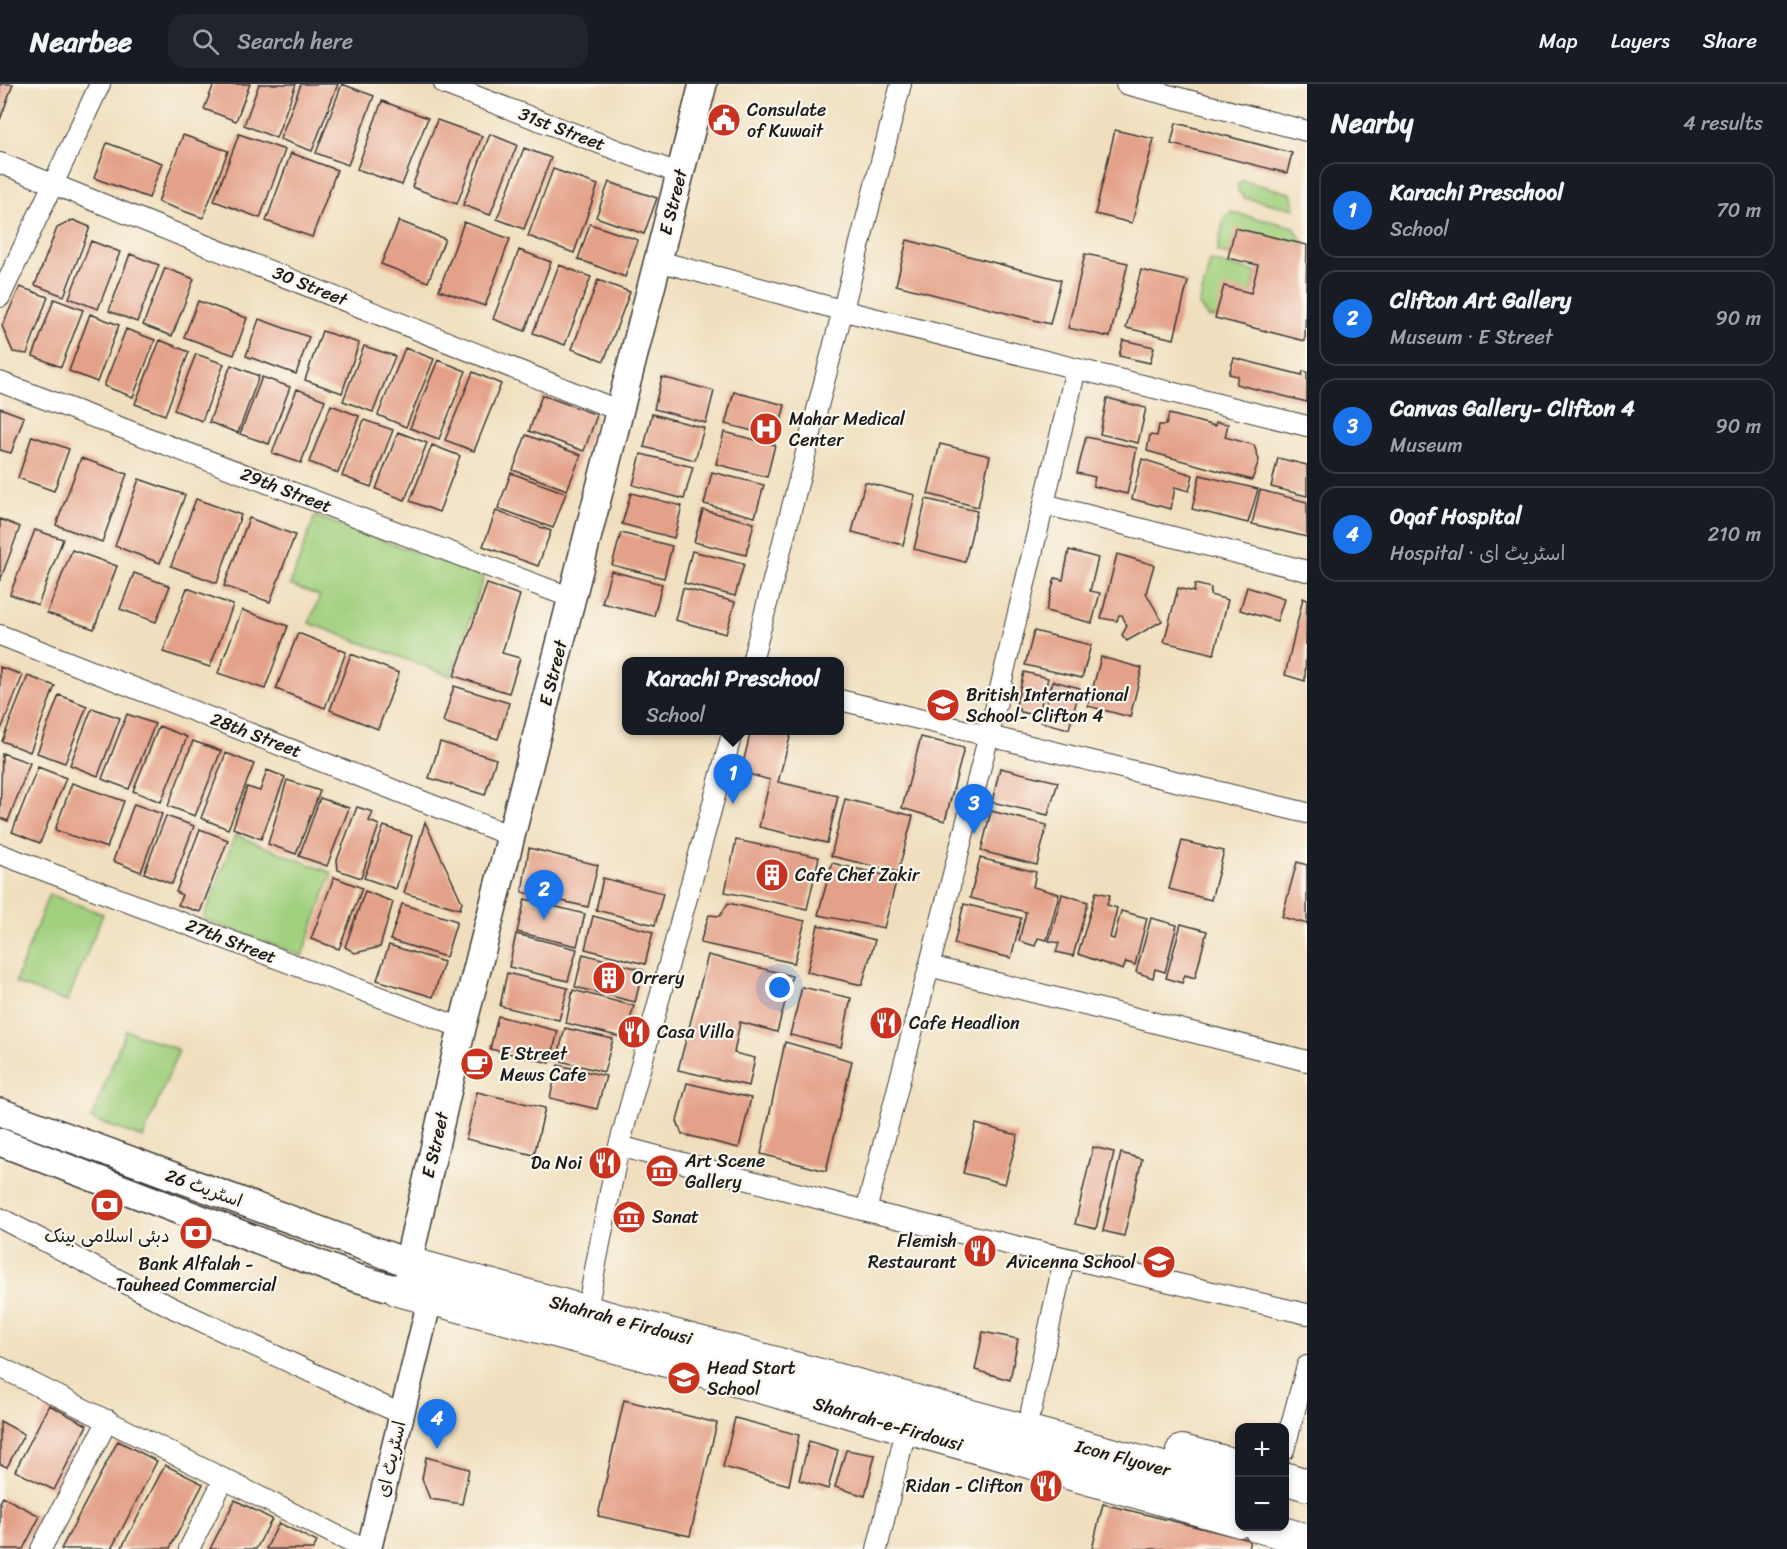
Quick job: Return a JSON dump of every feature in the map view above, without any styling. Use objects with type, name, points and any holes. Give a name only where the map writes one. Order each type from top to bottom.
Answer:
[{"type":"main road","name":"E Street","points":[[403,1277],[462,1028],[703,84]]},
{"type":"main road","name":"اسٹریٹ 26","points":[[0,1112],[403,1277]]},
{"type":"main road","name":"اسٹریٹ 26","points":[[0,1142],[352,1277],[403,1277]]},
{"type":"main road","name":"Shahrah-e-Firdousi","points":[[403,1277],[430,1299],[638,1353],[906,1430],[1235,1520]]},
{"type":"main road","name":"Shahrah e Firdousi","points":[[403,1277],[587,1310],[938,1407],[1019,1419]]},
{"type":"main road","points":[[1019,1419],[1235,1465]]},
{"type":"main road","name":"Icon Flyover","points":[[1019,1419],[1235,1488]]},
{"type":"main road","points":[[1289,1480],[1307,1485]]},
{"type":"main road","points":[[1289,1502],[1307,1506]]},
{"type":"main road","points":[[1273,1531],[1307,1540]]},
{"type":"street","points":[[0,297],[100,84]]},
{"type":"street","name":"31st Street","points":[[444,84],[680,174]]},
{"type":"street","points":[[753,657],[845,311],[901,84]]},
{"type":"street","points":[[1126,84],[1307,131]]},
{"type":"street","name":"30 Street","points":[[0,163],[620,411]]},
{"type":"street","points":[[658,261],[845,311],[1307,426]]},
{"type":"street","points":[[866,1211],[989,735],[1076,369]]},
{"type":"street","name":"29th Street","points":[[0,382],[572,598]]},
{"type":"street","points":[[1044,504],[1307,571]]},
{"type":"street","name":"28th Street","points":[[0,635],[511,836]]},
{"type":"street","points":[[844,701],[1307,813]]},
{"type":"street","points":[[587,1310],[619,1146],[733,735]]},
{"type":"street","name":"27th Street","points":[[0,854],[462,1028]]},
{"type":"street","points":[[929,966],[1307,1060]]},
{"type":"street","points":[[619,1146],[866,1211],[1307,1314]]},
{"type":"street","points":[[0,1218],[175,1309],[401,1414]]},
{"type":"street","points":[[1019,1419],[1064,1259]]},
{"type":"street","name":"اسٹریٹ ای","points":[[369,1549],[430,1299]]},
{"type":"street","points":[[1289,1432],[1307,1366]]},
{"type":"street","points":[[0,1367],[224,1479],[333,1542],[364,1549]]},
{"type":"street","points":[[41,1549],[108,1420]]},
{"type":"street","points":[[877,1549],[906,1430]]},
{"type":"street","points":[[189,1549],[224,1479]]},
{"type":"green space","points":[[1243,181],[1291,193],[1295,209],[1245,198],[1238,191],[1238,184]]},
{"type":"green space","points":[[1230,212],[1294,227],[1304,244],[1229,255],[1217,252],[1224,218]]},
{"type":"green space","points":[[1210,261],[1256,272],[1251,293],[1215,318],[1207,317],[1199,305]]},
{"type":"green space","points":[[315,516],[484,577],[451,676],[309,623],[320,596],[290,585]]},
{"type":"green space","points":[[235,835],[332,873],[302,956],[203,919]]},
{"type":"green space","points":[[49,894],[103,914],[67,1002],[15,983]]},
{"type":"green space","points":[[126,1030],[179,1050],[143,1138],[91,1119]]},
{"type":"building","points":[[0,84],[13,84],[0,120]]},
{"type":"building","points":[[214,84],[250,84],[236,121],[204,109]]},
{"type":"building","points":[[259,84],[296,84],[276,138],[244,125]]},
{"type":"building","points":[[301,84],[338,84],[312,151],[280,139]]},
{"type":"building","points":[[342,84],[374,96],[348,165],[316,153]]},
{"type":"building","points":[[382,101],[428,118],[402,185],[357,169]]},
{"type":"building","points":[[437,120],[482,136],[457,204],[412,187]]},
{"type":"building","points":[[1176,123],[1292,153],[1287,173],[1171,144]]},
{"type":"building","points":[[1115,130],[1154,139],[1132,223],[1095,214]]},
{"type":"building","points":[[239,134],[285,150],[260,218],[214,201]]},
{"type":"building","points":[[490,134],[517,145],[490,215],[463,205]]},
{"type":"building","points":[[183,135],[228,151],[203,218],[158,202]]},
{"type":"building","points":[[107,143],[162,163],[149,198],[94,178]]},
{"type":"building","points":[[524,148],[551,158],[524,229],[497,219]]},
{"type":"building","points":[[291,153],[337,170],[312,237],[266,221]]},
{"type":"building","points":[[553,169],[598,185],[574,253],[528,236]]},
{"type":"building","points":[[609,182],[657,198],[644,234],[596,217]]},
{"type":"building","points":[[73,220],[90,227],[64,296],[35,285],[57,228]]},
{"type":"building","points":[[399,221],[445,239],[428,282],[381,264]]},
{"type":"building","points":[[464,222],[510,239],[485,306],[439,290]]},
{"type":"building","points":[[590,224],[638,240],[625,277],[578,259]]},
{"type":"building","points":[[1235,228],[1307,245],[1305,341],[1215,318],[1224,286],[1251,293],[1258,265],[1228,258]]},
{"type":"building","points":[[907,240],[1061,280],[1050,324],[896,285]]},
{"type":"building","points":[[91,241],[120,252],[98,309],[69,298]]},
{"type":"building","points":[[519,250],[551,262],[525,331],[493,319]]},
{"type":"building","points":[[130,254],[159,265],[137,322],[109,311]]},
{"type":"building","points":[[1085,254],[1128,263],[1110,337],[1068,328]]},
{"type":"building","points":[[559,265],[591,277],[565,345],[533,333]]},
{"type":"building","points":[[165,268],[194,279],[172,336],[143,325]]},
{"type":"building","points":[[1141,270],[1188,281],[1174,339],[1126,328]]},
{"type":"building","points":[[598,280],[630,292],[604,361],[572,349]]},
{"type":"building","points":[[20,287],[48,297],[27,354],[13,352],[2,326]]},
{"type":"building","points":[[54,299],[83,310],[61,367],[33,356]]},
{"type":"building","points":[[198,301],[247,318],[234,355],[184,337]]},
{"type":"building","points":[[90,314],[119,325],[97,382],[69,371]]},
{"type":"building","points":[[259,319],[309,337],[296,374],[246,356]]},
{"type":"building","points":[[126,329],[155,340],[133,397],[104,386]]},
{"type":"building","points":[[322,331],[359,343],[342,393],[305,380]]},
{"type":"building","points":[[160,340],[189,352],[165,415],[135,404]]},
{"type":"building","points":[[1123,340],[1154,347],[1150,363],[1119,356]]},
{"type":"building","points":[[364,346],[395,356],[373,412],[343,401]]},
{"type":"building","points":[[405,348],[434,359],[406,427],[378,415]]},
{"type":"building","points":[[196,354],[224,364],[202,421],[174,410]]},
{"type":"building","points":[[1234,358],[1302,375],[1303,371],[1307,372],[1307,402],[1236,384],[1238,376],[1229,374]]},
{"type":"building","points":[[438,360],[466,371],[439,439],[410,428]]},
{"type":"building","points":[[231,365],[259,376],[238,433],[209,422]]},
{"type":"building","points":[[473,372],[501,384],[474,451],[445,440]]},
{"type":"building","points":[[262,377],[290,387],[269,444],[240,434]]},
{"type":"building","points":[[662,377],[714,391],[706,423],[654,409]]},
{"type":"building","points":[[297,389],[325,400],[301,463],[272,453]]},
{"type":"building","points":[[734,392],[785,405],[777,437],[725,424]]},
{"type":"building","points":[[542,395],[597,415],[584,451],[529,431]]},
{"type":"building","points":[[1107,398],[1146,408],[1138,443],[1100,434]]},
{"type":"building","points":[[331,405],[359,416],[338,473],[309,462]]},
{"type":"building","points":[[0,408],[24,417],[11,453],[0,450]]},
{"type":"building","points":[[652,414],[704,428],[695,460],[644,447]]},
{"type":"building","points":[[1169,414],[1215,426],[1216,422],[1228,424],[1225,437],[1254,445],[1259,460],[1252,480],[1147,451],[1150,435],[1157,436],[1159,425],[1166,425]]},
{"type":"building","points":[[364,420],[393,430],[371,487],[342,476]]},
{"type":"building","points":[[398,432],[427,443],[405,500],[376,489]]},
{"type":"building","points":[[724,432],[775,445],[767,477],[716,464]]},
{"type":"building","points":[[526,435],[581,455],[567,490],[513,470]]},
{"type":"building","points":[[32,436],[69,449],[54,491],[18,478]]},
{"type":"building","points":[[1086,437],[1137,448],[1127,494],[1093,486],[1095,477],[1077,473]]},
{"type":"building","points":[[940,444],[990,456],[978,507],[928,494]]},
{"type":"building","points":[[432,445],[460,456],[439,512],[410,501]]},
{"type":"building","points":[[641,454],[693,467],[684,499],[633,485]]},
{"type":"building","points":[[81,458],[127,474],[102,542],[56,525]]},
{"type":"building","points":[[1278,458],[1307,465],[1307,496],[1271,487]]},
{"type":"building","points":[[1142,459],[1193,475],[1189,491],[1175,487],[1171,509],[1132,499]]},
{"type":"building","points":[[712,472],[764,485],[755,517],[704,504]]},
{"type":"building","points":[[511,473],[566,493],[553,528],[498,508]]},
{"type":"building","points":[[1200,475],[1258,489],[1248,523],[1192,509]]},
{"type":"building","points":[[139,479],[185,495],[160,563],[115,546]]},
{"type":"building","points":[[865,482],[915,495],[903,545],[852,532]]},
{"type":"building","points":[[1260,490],[1307,502],[1307,537],[1252,524]]},
{"type":"building","points":[[631,493],[682,506],[674,538],[622,524]]},
{"type":"building","points":[[196,499],[241,515],[217,583],[171,566]]},
{"type":"building","points":[[926,499],[977,511],[965,562],[914,549]]},
{"type":"building","points":[[703,510],[754,523],[746,555],[694,542]]},
{"type":"building","points":[[496,511],[551,531],[538,566],[483,546]]},
{"type":"building","points":[[249,518],[295,535],[270,602],[224,586]]},
{"type":"building","points":[[0,519],[20,527],[0,581]]},
{"type":"building","points":[[35,530],[63,539],[38,605],[10,594]]},
{"type":"building","points":[[621,533],[672,546],[664,578],[612,565]]},
{"type":"building","points":[[72,550],[117,566],[94,629],[47,613]]},
{"type":"building","points":[[1069,550],[1098,558],[1090,591],[1100,593],[1092,623],[1046,611],[1055,578],[1063,580]]},
{"type":"building","points":[[692,551],[744,564],[735,596],[684,583]]},
{"type":"building","points":[[1117,554],[1154,565],[1146,593],[1162,621],[1127,641],[1122,635],[1127,626],[1122,615],[1119,615],[1117,621],[1101,618]]},
{"type":"building","points":[[611,571],[662,584],[654,616],[602,603]]},
{"type":"building","points":[[134,573],[170,586],[156,622],[120,609]]},
{"type":"building","points":[[487,584],[520,595],[502,653],[520,658],[509,693],[454,676]]},
{"type":"building","points":[[1195,584],[1211,588],[1210,595],[1228,600],[1214,654],[1164,642],[1178,588],[1194,592]]},
{"type":"building","points":[[1247,587],[1284,599],[1277,621],[1240,610]]},
{"type":"building","points":[[187,588],[233,605],[210,667],[163,652]]},
{"type":"building","points":[[683,588],[735,602],[726,634],[675,620]]},
{"type":"building","points":[[1303,598],[1307,600],[1305,681],[1285,675]]},
{"type":"building","points":[[242,610],[288,626],[265,689],[218,673]]},
{"type":"building","points":[[1034,631],[1091,645],[1082,678],[1025,665]]},
{"type":"building","points":[[298,633],[346,652],[325,708],[276,689]]},
{"type":"building","points":[[351,654],[399,673],[378,729],[330,710]]},
{"type":"building","points":[[1101,657],[1142,668],[1130,717],[1088,706]]},
{"type":"building","points":[[0,667],[23,675],[0,732]]},
{"type":"building","points":[[1024,672],[1048,678],[1038,716],[1021,712],[1016,705]]},
{"type":"building","points":[[28,676],[55,686],[30,752],[2,741]]},
{"type":"building","points":[[1053,681],[1080,688],[1069,729],[1041,722]]},
{"type":"building","points":[[454,686],[509,703],[498,739],[443,722]]},
{"type":"building","points":[[59,695],[87,706],[65,763],[37,753]]},
{"type":"building","points":[[92,708],[120,718],[98,776],[70,765]]},
{"type":"building","points":[[127,714],[155,724],[129,789],[102,779]]},
{"type":"building","points":[[159,726],[187,737],[161,802],[133,791]]},
{"type":"building","points":[[750,735],[791,735],[778,782],[838,796],[827,843],[759,827],[770,780],[741,772]]},
{"type":"building","points":[[921,737],[964,748],[945,821],[902,808]]},
{"type":"building","points":[[193,741],[221,751],[195,816],[168,806]]},
{"type":"building","points":[[440,742],[496,759],[485,795],[429,778]]},
{"type":"building","points":[[2,753],[30,763],[8,821],[0,818]]},
{"type":"building","points":[[226,753],[254,764],[228,829],[201,818]]},
{"type":"building","points":[[38,767],[66,778],[40,843],[12,832]]},
{"type":"building","points":[[1000,768],[1058,782],[1048,815],[992,802]]},
{"type":"building","points":[[267,770],[285,777],[261,839],[233,828],[247,787],[260,791]]},
{"type":"building","points":[[287,780],[320,791],[296,854],[268,844]]},
{"type":"building","points":[[72,783],[124,801],[107,848],[55,830]]},
{"type":"building","points":[[320,798],[349,808],[327,866],[299,856]]},
{"type":"building","points":[[845,799],[913,816],[898,872],[831,856]]},
{"type":"building","points":[[134,804],[162,814],[141,872],[113,861]]},
{"type":"building","points":[[357,807],[373,812],[369,821],[379,825],[361,878],[338,870],[337,860]]},
{"type":"building","points":[[991,811],[1047,825],[1037,865],[981,851]]},
{"type":"building","points":[[166,816],[194,826],[172,884],[144,873]]},
{"type":"building","points":[[425,822],[462,902],[460,909],[404,893]]},
{"type":"building","points":[[384,826],[412,836],[396,889],[364,878]]},
{"type":"building","points":[[200,829],[228,840],[200,912],[178,905],[182,895],[176,892]]},
{"type":"building","name":"Cafe Chef Zakir","points":[[736,840],[819,857],[807,909],[725,892]]},
{"type":"building","points":[[1182,841],[1224,851],[1211,900],[1169,889]]},
{"type":"building","points":[[529,848],[598,865],[588,907],[522,892]]},
{"type":"building","points":[[980,858],[1036,872],[1033,887],[1059,894],[1047,940],[1038,938],[1035,946],[1019,941],[1026,912],[970,898]]},
{"type":"building","points":[[1297,862],[1307,865],[1307,924],[1282,917]]},
{"type":"building","points":[[832,863],[897,878],[884,928],[818,915]]},
{"type":"building","points":[[334,877],[362,888],[339,949],[311,939]]},
{"type":"building","points":[[603,878],[663,893],[655,925],[596,910]]},
{"type":"building","points":[[365,891],[393,902],[380,947],[355,953],[345,947]]},
{"type":"building","points":[[1096,892],[1110,895],[1107,905],[1117,908],[1110,938],[1114,939],[1121,911],[1147,918],[1135,965],[1126,962],[1123,970],[1078,954]]},
{"type":"building","points":[[1062,894],[1088,902],[1073,956],[1056,952],[1059,943],[1049,941]]},
{"type":"building","points":[[525,899],[585,914],[577,946],[517,932]]},
{"type":"building","points":[[728,903],[805,921],[794,963],[700,943],[709,915],[720,916]]},
{"type":"building","points":[[402,904],[457,921],[446,957],[390,940]]},
{"type":"building","points":[[964,904],[1021,918],[1011,958],[954,944]]},
{"type":"building","points":[[593,916],[653,932],[645,964],[585,949]]},
{"type":"building","points":[[1151,918],[1177,925],[1165,972],[1155,969],[1153,978],[1136,972]]},
{"type":"building","points":[[1181,924],[1207,931],[1195,978],[1185,975],[1182,983],[1166,978]]},
{"type":"building","points":[[818,925],[875,940],[862,985],[807,972]]},
{"type":"building","points":[[516,934],[577,949],[568,981],[509,967]]},
{"type":"building","points":[[389,945],[444,962],[433,997],[377,980]]},
{"type":"building","name":"Orrery","points":[[583,954],[643,970],[635,1002],[575,987]]},
{"type":"building","points":[[708,955],[792,976],[777,1032],[740,1022],[734,1053],[755,1058],[749,1086],[678,1070]]},
{"type":"building","points":[[507,973],[568,988],[559,1020],[500,1006]]},
{"type":"building","points":[[802,987],[851,998],[841,1047],[790,1035]]},
{"type":"building","points":[[573,990],[634,1006],[625,1038],[566,1023]]},
{"type":"building","points":[[498,1016],[558,1031],[550,1063],[490,1049]]},
{"type":"building","points":[[565,1028],[613,1039],[604,1072],[557,1060]]},
{"type":"building","points":[[785,1042],[852,1061],[826,1171],[761,1154]]},
{"type":"building","points":[[558,1065],[606,1076],[597,1109],[550,1098]]},
{"type":"building","points":[[687,1083],[751,1098],[739,1148],[682,1134],[677,1121]]},
{"type":"building","points":[[477,1092],[545,1108],[534,1155],[466,1139]]},
{"type":"building","points":[[976,1124],[1018,1135],[1005,1184],[963,1173]]},
{"type":"building","points":[[1093,1147],[1114,1152],[1096,1229],[1075,1224]]},
{"type":"building","points":[[1121,1153],[1142,1159],[1124,1236],[1103,1231]]},
{"type":"building","points":[[983,1332],[1018,1339],[1010,1380],[975,1370]]},
{"type":"building","points":[[624,1400],[717,1423],[690,1536],[598,1516]]},
{"type":"building","points":[[49,1405],[87,1425],[54,1490],[15,1471]]},
{"type":"building","points":[[735,1418],[799,1435],[789,1485],[723,1467]]},
{"type":"building","points":[[0,1421],[24,1434],[7,1467],[0,1464]]},
{"type":"building","points":[[118,1441],[157,1461],[124,1525],[111,1549],[61,1549]]},
{"type":"building","points":[[809,1441],[838,1450],[828,1489],[799,1480]]},
{"type":"building","points":[[846,1450],[875,1455],[865,1496],[835,1487]]},
{"type":"building","points":[[426,1457],[469,1469],[462,1504],[430,1499],[422,1479]]},
{"type":"building","points":[[165,1465],[203,1484],[170,1548],[121,1549]]},
{"type":"building","points":[[3,1497],[40,1516],[23,1549],[0,1549],[0,1502]]},
{"type":"building","points":[[235,1500],[272,1519],[256,1549],[210,1549]]},
{"type":"building","points":[[1103,1504],[1250,1540],[1248,1549],[1092,1549]]},
{"type":"building","points":[[279,1523],[317,1542],[313,1549],[266,1549]]},
{"type":"place","name":"Consulate of Kuwait","points":[[724,120]]},
{"type":"place","name":"Mahar Medical Center","points":[[766,429]]},
{"type":"place","name":"British International School- Clifton 4","points":[[943,705]]},
{"type":"place","name":"Karachi Preschool","points":[[733,804]]},
{"type":"place","name":"Canvas Gallery- Clifton 4","points":[[974,834]]},
{"type":"place","name":"Cafe Chef Zakir","points":[[772,875]]},
{"type":"place","name":"Clifton Art Gallery","points":[[544,920]]},
{"type":"place","name":"Orrery","points":[[609,978]]},
{"type":"place","name":"Cafe Headlion","points":[[886,1023]]},
{"type":"place","name":"Casa Villa","points":[[634,1032]]},
{"type":"place","name":"E Street Mews Cafe","points":[[477,1064]]},
{"type":"place","name":"Da Noi","points":[[605,1163]]},
{"type":"place","name":"Art Scene Gallery","points":[[662,1171]]},
{"type":"place","name":"دبئی اسلامی بینک","points":[[107,1205]]},
{"type":"place","name":"Sanat","points":[[629,1217]]},
{"type":"place","name":"Bank Alfalah - Tauheed Commercial","points":[[196,1233]]},
{"type":"place","name":"Flemish Restaurant","points":[[980,1251]]},
{"type":"place","name":"Avicenna School","points":[[1159,1262]]},
{"type":"place","name":"Head Start School","points":[[684,1378]]},
{"type":"place","name":"Oqaf Hospital","points":[[437,1449]]},
{"type":"place","name":"Ridan - Clifton","points":[[1046,1486]]}]
